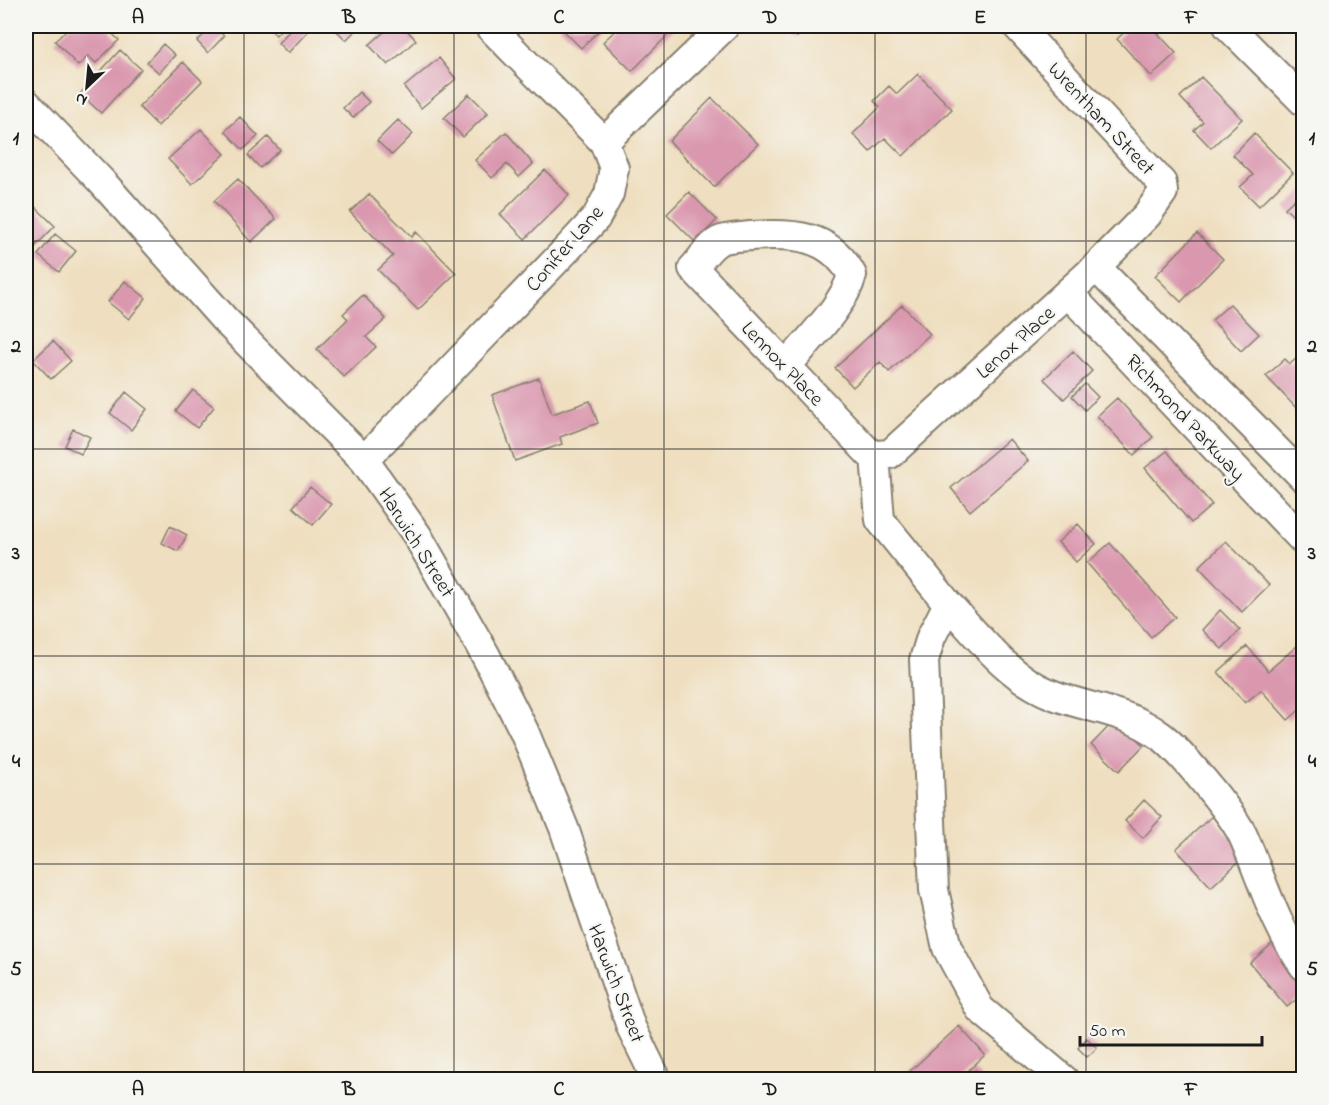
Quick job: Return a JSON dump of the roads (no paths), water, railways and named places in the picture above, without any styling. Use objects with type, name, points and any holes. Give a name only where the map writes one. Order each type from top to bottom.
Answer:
[{"type":"street","points":[[489,26],[604,142],[725,26]]},
{"type":"street","name":"Wrentham Street","points":[[1017,26],[1162,183],[1163,192],[1147,215]]},
{"type":"street","points":[[1228,26],[1304,102]]},
{"type":"street","name":"Harwich Street","points":[[26,103],[102,182],[224,319],[364,460],[417,535],[486,656],[524,731],[564,828],[631,1027],[657,1080]]},
{"type":"street","name":"Conifer Lane","points":[[364,460],[596,218],[609,194],[614,168],[604,142]]},
{"type":"street","name":"Lenox Place","points":[[875,455],[890,454],[1096,267],[1147,215]]},
{"type":"street","name":"Lennox Place","points":[[786,367],[849,284],[852,275],[835,251],[806,237],[780,234],[718,241],[693,268],[786,367],[870,454],[875,455]]},
{"type":"street","name":"Richmond Parkway","points":[[1096,267],[1304,478]]},
{"type":"street","name":"Richmond Parkway","points":[[1068,293],[1304,541]]},
{"type":"street","points":[[875,455],[880,520],[948,604],[999,659],[1028,682],[1051,694],[1132,718],[1162,736],[1210,789],[1243,836],[1261,886],[1292,949],[1304,966]]},
{"type":"street","points":[[948,604],[931,637],[924,660],[934,890],[947,948],[980,1009],[1064,1080]]}]
